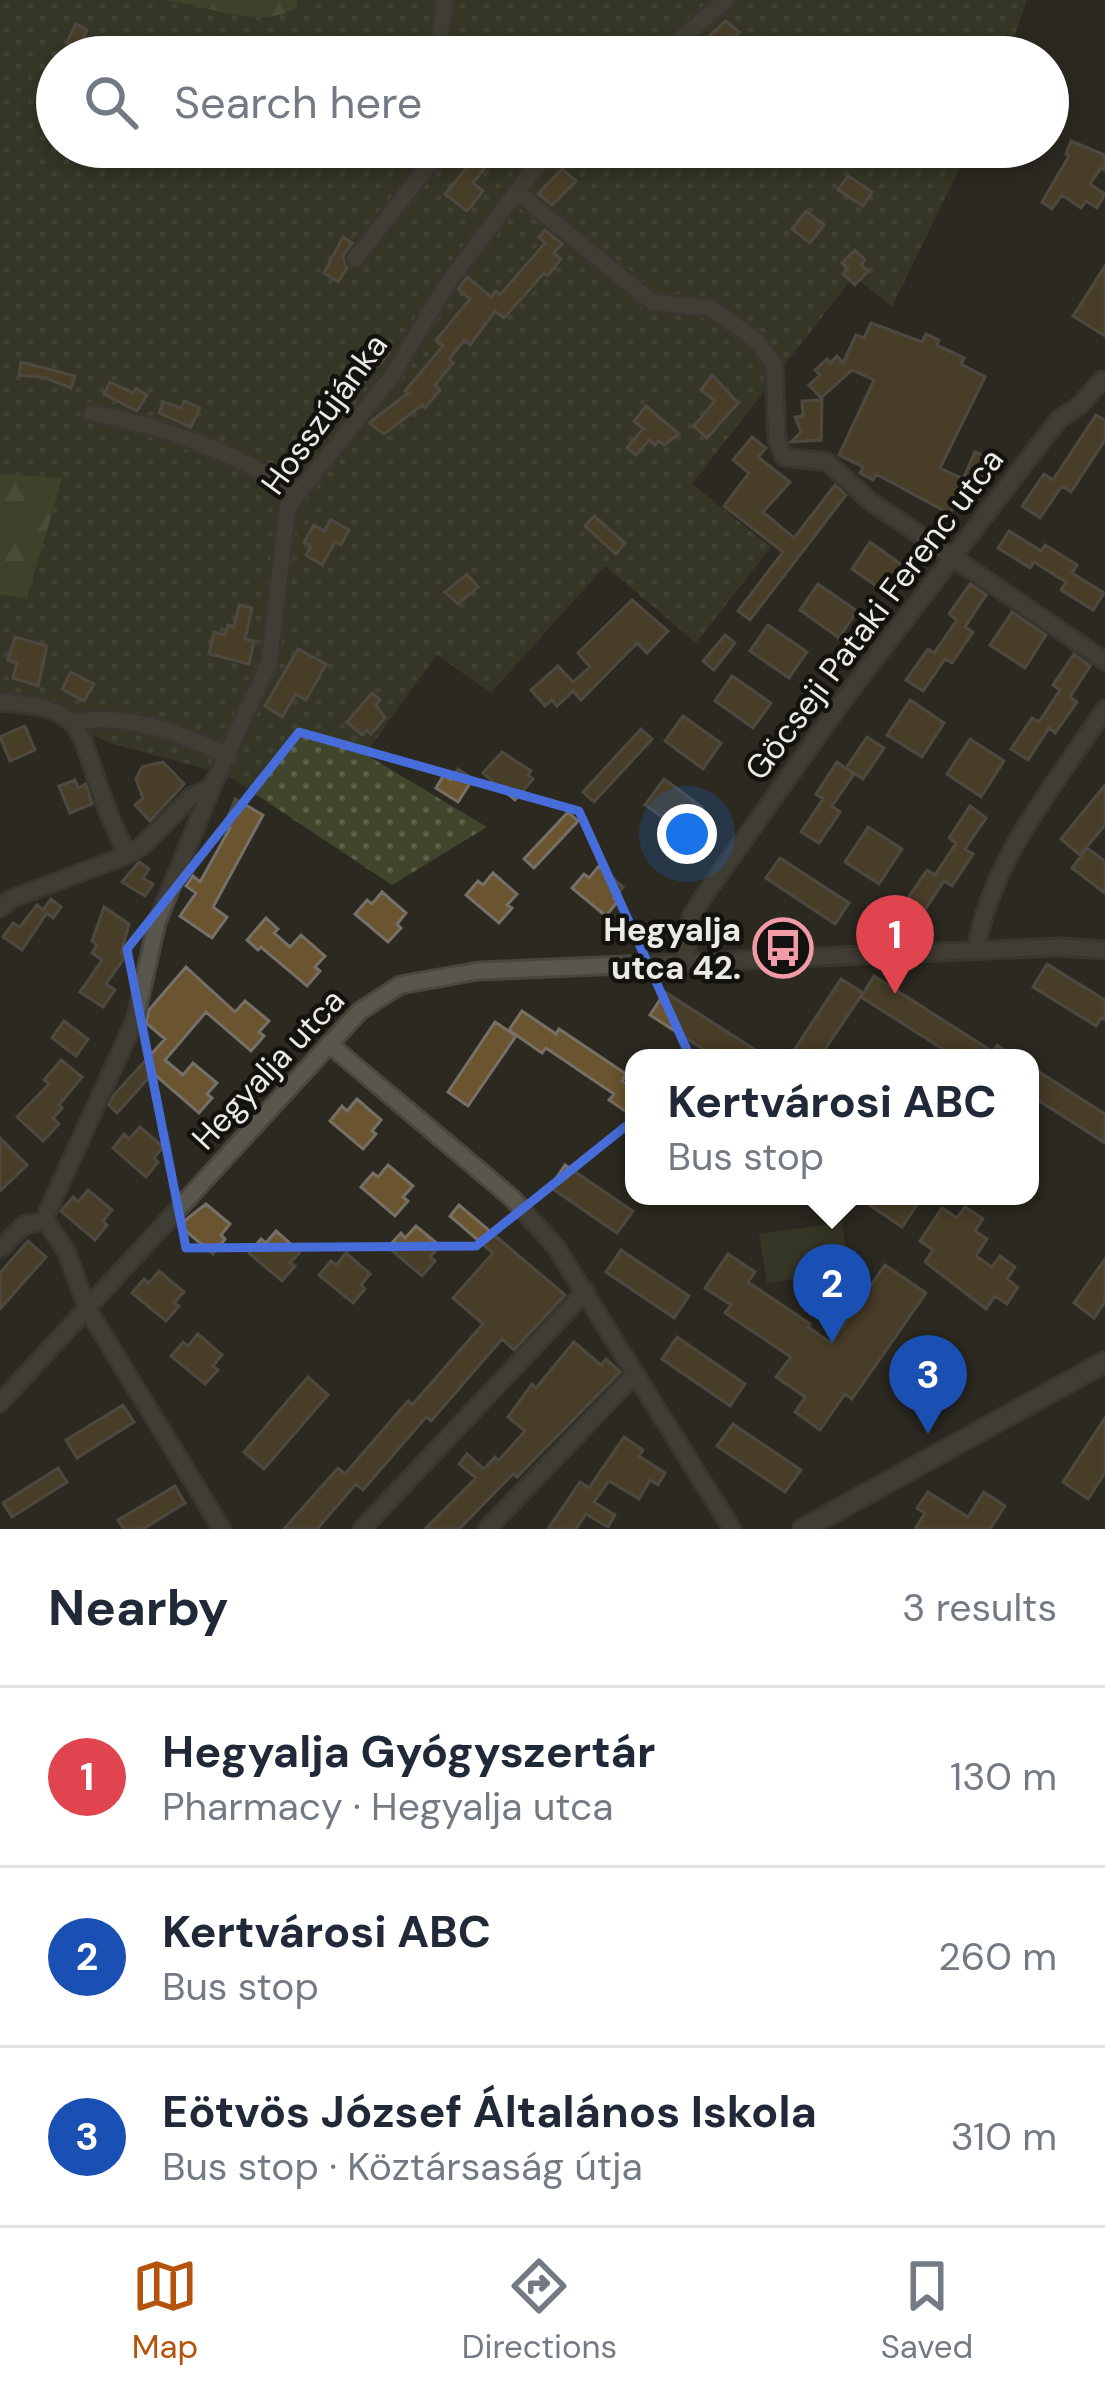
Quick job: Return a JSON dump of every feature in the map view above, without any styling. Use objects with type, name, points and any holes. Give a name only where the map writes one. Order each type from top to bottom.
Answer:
[{"type":"street","points":[[441,36],[445,0]]},
{"type":"street","points":[[684,36],[726,0]]},
{"type":"street","points":[[355,259],[426,168]]},
{"type":"street","name":"Hosszújánka","points":[[128,855],[192,796],[212,787],[229,755],[269,663],[284,522],[297,491],[392,376],[438,297],[534,169]]},
{"type":"street","points":[[518,193],[652,302],[710,308],[757,341],[774,365],[777,440],[782,454],[827,462],[870,501],[1105,661]]},
{"type":"street","name":"Göcseji Pataki Ferenc utca","points":[[686,961],[691,917],[701,899],[953,554],[1059,419],[1103,381]]},
{"type":"street","points":[[92,413],[191,438],[244,460],[297,491]]},
{"type":"street","points":[[0,702],[34,705],[73,722],[100,719],[166,731],[229,755]]},
{"type":"street","points":[[976,951],[999,874],[1105,709]]},
{"type":"street","points":[[0,908],[11,899],[128,855],[100,793],[91,753],[73,722]]},
{"type":"street","points":[[46,1221],[56,1186],[135,1020],[158,922],[212,787]]},
{"type":"street","name":"Hegyalja utca","points":[[0,1402],[329,1044],[369,1003],[400,985],[478,971],[1061,947],[1105,950]]},
{"type":"street","points":[[329,1044],[512,1198],[556,1247],[732,1529]]},
{"type":"street","points":[[0,1249],[24,1225],[46,1221]]},
{"type":"street","points":[[46,1221],[67,1251],[88,1310],[221,1529]]},
{"type":"street","points":[[362,1529],[586,1291]]},
{"type":"street","points":[[803,1529],[1105,1362]]},
{"type":"street","points":[[487,1529],[635,1374]]},
{"type":"highlighted area","points":[[299,732],[579,811],[696,1070],[476,1246],[186,1248],[127,949]]},
{"type":"green space","points":[[0,0],[158,0],[262,17],[294,10],[298,0],[1027,0],[1014,36],[36,36],[36,168],[960,168],[892,307],[854,276],[692,484],[771,547],[696,643],[605,566],[491,693],[437,655],[365,754],[487,827],[392,885],[225,774],[109,743],[36,709],[0,703],[0,595],[27,599],[63,478],[0,474]]},
{"type":"green space","points":[[163,0],[298,0],[295,10],[264,17],[229,15]]},
{"type":"green space","points":[[0,474],[63,477],[27,599],[0,595]]},
{"type":"green space","points":[[842,1222],[849,1271],[767,1283],[759,1234]]},
{"type":"building","points":[[726,21],[739,32],[736,36],[709,36]]},
{"type":"building","points":[[76,24],[87,30],[84,36],[70,36]]},
{"type":"building","points":[[1071,141],[1105,155],[1105,170],[1101,168],[1090,184],[1105,194],[1097,208],[1086,201],[1081,208],[1062,195],[1052,209],[1042,202],[1062,168],[1069,168]]},
{"type":"building","points":[[466,168],[485,168],[473,183],[483,191],[467,211],[445,194]]},
{"type":"building","points":[[562,169],[576,181],[552,205],[538,194]]},
{"type":"building","points":[[848,176],[872,192],[863,206],[838,190]]},
{"type":"building","points":[[806,211],[824,225],[810,243],[792,229]]},
{"type":"building","points":[[545,230],[562,244],[554,253],[561,259],[548,276],[544,273],[504,318],[495,311],[470,345],[464,340],[435,385],[440,390],[425,408],[422,405],[384,434],[369,423],[408,393],[405,391],[443,346],[436,340],[470,299],[458,289],[467,277],[491,297],[496,291],[500,295],[545,243],[539,237]]},
{"type":"building","points":[[343,237],[352,243],[343,256],[347,268],[338,282],[324,273]]},
{"type":"building","points":[[855,250],[868,271],[855,285],[843,274],[848,269],[842,263]]},
{"type":"building","points":[[1105,266],[1105,336],[1073,316]]},
{"type":"building","points":[[871,323],[922,342],[926,334],[939,340],[937,345],[964,358],[961,364],[985,377],[940,468],[963,479],[975,452],[991,459],[972,502],[959,496],[950,514],[876,474],[873,480],[860,473],[863,467],[839,455],[874,380],[852,370],[821,398],[809,385],[820,375],[815,370],[827,359],[830,363],[837,356],[843,363],[856,335],[864,338]]},
{"type":"building","points":[[375,345],[388,353],[381,363],[377,361],[359,391],[341,403],[335,394]]},
{"type":"building","points":[[21,362],[75,376],[71,388],[46,378],[19,375]]},
{"type":"building","points":[[712,375],[738,403],[707,438],[694,426],[715,401],[701,390]]},
{"type":"building","points":[[110,382],[147,395],[137,411],[104,394]]},
{"type":"building","points":[[822,400],[821,440],[791,442],[801,432],[795,417],[803,416],[802,401]]},
{"type":"building","points":[[184,401],[200,408],[191,427],[159,413],[163,402],[181,408]]},
{"type":"building","points":[[646,406],[679,434],[664,445],[649,440],[636,455],[627,448],[643,429],[634,421]]},
{"type":"building","points":[[1096,415],[1105,420],[1105,440],[1071,492],[1062,486],[1040,518],[1022,506],[1044,474],[1053,480]]},
{"type":"building","points":[[752,437],[766,448],[758,457],[790,482],[763,512],[794,538],[835,485],[846,495],[750,620],[738,611],[783,552],[724,506],[749,473],[733,460]]},
{"type":"building","points":[[594,516],[625,543],[616,554],[585,526]]},
{"type":"building","points":[[331,520],[349,530],[341,545],[335,542],[322,565],[306,555],[311,546],[304,542],[314,525],[324,531]]},
{"type":"building","points":[[1009,531],[1077,565],[1072,573],[1104,593],[1093,610],[1061,590],[1066,582],[998,548]]},
{"type":"building","points":[[870,542],[909,570],[891,596],[852,569]]},
{"type":"building","points":[[467,574],[478,587],[458,604],[445,592]]},
{"type":"building","points":[[818,584],[857,611],[839,638],[800,610]]},
{"type":"building","points":[[970,584],[986,595],[965,627],[973,632],[952,663],[945,659],[923,691],[906,680],[928,649],[934,653],[957,620],[949,614]]},
{"type":"building","points":[[632,600],[668,631],[647,653],[637,643],[581,700],[573,691],[557,706],[552,700],[545,706],[531,690],[558,666],[573,682],[590,667],[578,653]]},
{"type":"building","points":[[239,605],[252,608],[245,639],[254,641],[249,664],[209,654],[214,632],[225,635],[228,625],[234,627]]},
{"type":"building","points":[[1012,612],[1046,635],[1025,668],[990,645]]},
{"type":"building","points":[[768,625],[807,652],[789,678],[750,651]]},
{"type":"building","points":[[725,635],[735,643],[714,670],[703,661]]},
{"type":"building","points":[[15,637],[47,646],[38,686],[13,678],[17,663],[8,660]]},
{"type":"building","points":[[298,649],[326,664],[306,700],[296,694],[282,717],[265,706]]},
{"type":"building","points":[[1074,654],[1090,666],[1070,697],[1077,702],[1055,733],[1049,728],[1028,760],[1011,749],[1032,718],[1039,722],[1060,690],[1053,685]]},
{"type":"building","points":[[71,672],[94,684],[84,701],[62,689]]},
{"type":"building","points":[[732,676],[771,703],[753,728],[715,701]]},
{"type":"building","points":[[372,693],[380,700],[376,705],[385,718],[371,734],[367,730],[362,735],[347,722]]},
{"type":"building","points":[[910,700],[944,723],[922,757],[887,735]]},
{"type":"building","points":[[683,716],[721,743],[703,769],[665,741]]},
{"type":"building","points":[[25,726],[35,750],[10,761],[0,737]]},
{"type":"building","points":[[641,729],[652,739],[594,802],[583,792]]},
{"type":"building","points":[[867,737],[884,748],[863,779],[846,768]]},
{"type":"building","points":[[970,739],[1004,761],[981,797],[947,774]]},
{"type":"building","points":[[502,752],[531,771],[528,775],[533,779],[515,800],[483,773]]},
{"type":"building","points":[[163,762],[184,784],[150,821],[135,805],[143,798],[136,779],[142,767]]},
{"type":"building","points":[[837,762],[854,774],[832,806],[840,812],[819,843],[801,832],[823,799],[816,794]]},
{"type":"building","points":[[458,769],[473,779],[458,802],[436,788],[444,775],[451,780]]},
{"type":"building","points":[[664,779],[702,807],[684,832],[645,805]]},
{"type":"building","points":[[75,780],[78,788],[86,784],[92,804],[70,813],[59,786]]},
{"type":"building","points":[[1105,785],[1105,825],[1080,855],[1061,839]]},
{"type":"building","points":[[235,799],[263,815],[213,907],[227,917],[212,938],[180,916],[196,893],[186,886],[193,876],[200,882],[230,828],[225,825]]},
{"type":"building","points":[[970,806],[986,818],[965,849],[973,854],[952,886],[944,881],[923,913],[906,901],[927,870],[935,875],[956,843],[949,838]]},
{"type":"building","points":[[568,812],[578,821],[534,868],[524,859]]},
{"type":"building","points":[[868,827],[902,849],[879,884],[845,862]]},
{"type":"building","points":[[1087,848],[1105,861],[1105,893],[1072,868]]},
{"type":"building","points":[[780,858],[849,903],[835,924],[766,878]]},
{"type":"building","points":[[139,862],[149,869],[143,878],[153,884],[145,896],[122,882]]},
{"type":"building","points":[[599,866],[623,887],[606,916],[572,888]]},
{"type":"building","points":[[493,873],[517,894],[499,923],[466,895]]},
{"type":"building","points":[[382,892],[406,913],[397,924],[401,928],[388,942],[355,914]]},
{"type":"building","points":[[51,899],[61,907],[53,918],[47,913],[22,950],[3,937],[13,923],[20,927],[37,905],[43,910]]},
{"type":"building","points":[[104,907],[129,924],[121,953],[125,957],[106,984],[115,990],[103,1007],[80,992],[102,960],[92,953],[97,945],[92,941]]},
{"type":"building","points":[[266,918],[290,947],[301,935],[325,956],[307,986],[247,940]]},
{"type":"building","points":[[1047,964],[1105,1000],[1105,1020],[1101,1018],[1096,1026],[1033,987]]},
{"type":"building","points":[[186,967],[235,1012],[245,1001],[269,1021],[259,1032],[264,1036],[251,1051],[206,1012],[165,1060],[183,1075],[193,1063],[217,1083],[199,1113],[153,1073],[117,1113],[109,1105],[113,1096],[165,1039],[146,1023],[149,1010]]},
{"type":"building","points":[[874,976],[988,1049],[943,1049],[861,997]]},
{"type":"building","points":[[841,979],[863,993],[825,1049],[795,1049]]},
{"type":"building","points":[[665,992],[754,1049],[703,1049],[650,1015]]},
{"type":"building","points":[[522,1011],[556,1034],[559,1029],[625,1073],[625,1111],[609,1100],[614,1094],[546,1048],[542,1053],[509,1030]]},
{"type":"building","points":[[64,1021],[88,1039],[76,1056],[52,1038]]},
{"type":"building","points":[[495,1022],[516,1036],[468,1106],[448,1092]]},
{"type":"building","points":[[61,1060],[82,1077],[59,1105],[62,1108],[53,1118],[59,1124],[43,1141],[17,1117],[49,1084],[44,1080]]},
{"type":"building","points":[[1039,1072],[1105,1114],[1105,1143],[1039,1101]]},
{"type":"building","points":[[357,1099],[381,1120],[363,1149],[330,1121],[342,1106],[347,1111]]},
{"type":"building","points":[[140,1127],[163,1147],[146,1177],[113,1148],[124,1134],[129,1139]]},
{"type":"building","points":[[0,1138],[27,1165],[0,1191]]},
{"type":"building","points":[[388,1165],[413,1186],[395,1216],[361,1187]]},
{"type":"building","points":[[565,1165],[633,1211],[617,1233],[550,1187]]},
{"type":"building","points":[[88,1190],[112,1210],[95,1240],[61,1211],[73,1197],[78,1202]]},
{"type":"building","points":[[206,1204],[230,1224],[213,1254],[179,1225]]},
{"type":"building","points":[[459,1205],[565,1295],[514,1350],[502,1339],[431,1421],[426,1417],[363,1490],[356,1484],[317,1529],[284,1529],[338,1468],[345,1474],[408,1401],[412,1405],[483,1324],[453,1298],[493,1253],[450,1216]]},
{"type":"building","points":[[869,1205],[917,1205],[902,1227]]},
{"type":"building","points":[[965,1207],[983,1219],[975,1231],[987,1239],[976,1256],[992,1267],[1000,1256],[1015,1267],[1007,1279],[1018,1287],[1007,1304],[995,1296],[986,1309],[925,1262],[933,1250],[920,1241],[942,1208],[957,1218]]},
{"type":"building","points":[[416,1226],[440,1246],[422,1276],[388,1247]]},
{"type":"building","points":[[276,1231],[300,1252],[282,1281],[249,1253]]},
{"type":"building","points":[[28,1241],[46,1257],[0,1309],[0,1273]]},
{"type":"building","points":[[621,1250],[689,1296],[674,1318],[606,1272]]},
{"type":"building","points":[[346,1253],[370,1274],[353,1303],[319,1275]]},
{"type":"building","points":[[728,1254],[755,1272],[748,1282],[831,1343],[885,1265],[926,1293],[852,1399],[845,1394],[820,1430],[795,1412],[805,1397],[776,1377],[791,1357],[725,1313],[731,1305],[705,1288]]},
{"type":"building","points":[[1105,1259],[1105,1302],[1094,1318],[1074,1303]]},
{"type":"building","points":[[159,1271],[184,1292],[166,1321],[132,1293]]},
{"type":"building","points":[[198,1334],[222,1355],[213,1366],[218,1370],[205,1384],[171,1356]]},
{"type":"building","points":[[677,1337],[745,1384],[730,1406],[662,1359]]},
{"type":"building","points":[[574,1342],[601,1365],[606,1359],[620,1372],[459,1529],[425,1529],[476,1478],[459,1464],[467,1454],[484,1469],[495,1457],[498,1461],[525,1431],[508,1417],[532,1384],[536,1388]]},
{"type":"building","points":[[308,1377],[328,1395],[264,1469],[244,1452]]},
{"type":"building","points":[[123,1405],[134,1422],[77,1458],[66,1440]]},
{"type":"building","points":[[1105,1418],[1105,1473],[1088,1499],[1063,1482]]},
{"type":"building","points":[[733,1424],[801,1470],[785,1492],[717,1446]]},
{"type":"building","points":[[624,1437],[643,1450],[639,1456],[665,1473],[658,1485],[650,1480],[639,1499],[609,1481],[594,1502],[615,1515],[608,1527],[586,1514],[576,1529],[548,1529],[580,1482],[589,1488]]},
{"type":"building","points":[[58,1468],[67,1482],[12,1517],[3,1503]]},
{"type":"building","points":[[175,1486],[185,1503],[143,1529],[124,1529],[118,1520]]},
{"type":"building","points":[[928,1492],[968,1517],[984,1492],[1005,1506],[990,1529],[915,1529],[925,1513],[917,1508]]},
{"type":"place","name":"Hegyalja utca 42.","points":[[783,948]]},
{"type":"place","name":"Hegyalja Gyógyszertár","points":[[895,994]]},
{"type":"place","name":"Kertvárosi ABC","points":[[832,1343]]},
{"type":"place","name":"Eötvös József Általános Iskola","points":[[928,1434]]}]
